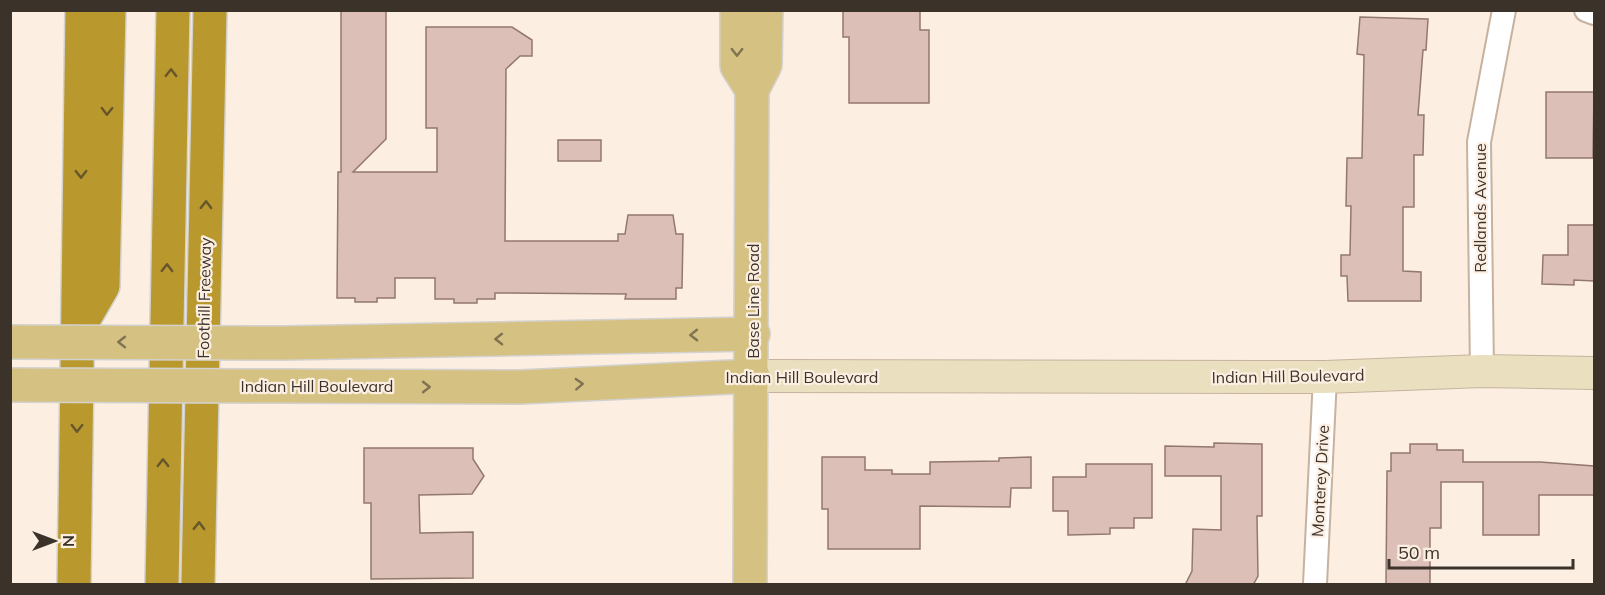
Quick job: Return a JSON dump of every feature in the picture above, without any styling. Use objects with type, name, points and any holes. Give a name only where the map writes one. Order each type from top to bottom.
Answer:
[{"type":"highway","points":[[74,585],[82,10]]},
{"type":"highway","points":[[79,327],[104,286],[109,10]]},
{"type":"highway","points":[[162,585],[173,10]]},
{"type":"highway","name":"Foothill Freeway","points":[[198,585],[210,10]]},
{"type":"main road","points":[[737,10],[737,66],[752,90]]},
{"type":"main road","name":"Base Line Road","points":[[750,585],[753,376],[752,90],[765,65],[766,10]]},
{"type":"main road","points":[[10,342],[285,342],[753,334]]},
{"type":"main road","name":"Indian Hill Boulevard","points":[[10,384],[520,387],[753,376]]},
{"type":"street","name":"Redlands Avenue","points":[[1482,371],[1479,142],[1504,10]]},
{"type":"street","points":[[1586,10],[1594,13]]},
{"type":"street","name":"Indian Hill Boulevard","points":[[753,376],[1325,377],[1482,371],[1594,373]]},
{"type":"street","name":"Monterey Drive","points":[[1315,585],[1325,377]]},
{"type":"building","points":[[341,10],[386,10],[386,139],[353,172],[437,172],[437,128],[426,128],[426,27],[512,27],[532,40],[532,56],[520,56],[506,69],[505,241],[618,241],[618,234],[625,234],[628,215],[673,215],[676,234],[683,234],[682,288],[676,288],[676,299],[625,299],[626,294],[495,293],[495,299],[477,299],[477,303],[454,303],[454,299],[435,299],[435,278],[395,278],[395,298],[377,298],[377,302],[355,302],[355,298],[337,298],[338,172],[341,172]]},
{"type":"building","points":[[843,10],[920,10],[920,30],[929,30],[929,103],[849,103],[849,37],[843,37]]},
{"type":"building","points":[[1360,17],[1428,19],[1418,115],[1424,115],[1423,155],[1414,155],[1414,207],[1403,207],[1403,271],[1421,272],[1421,301],[1348,301],[1347,276],[1341,276],[1341,255],[1350,255],[1351,206],[1346,206],[1347,158],[1362,158],[1364,55],[1357,54]]},
{"type":"building","points":[[1546,92],[1594,92],[1593,158],[1546,158]]},
{"type":"building","points":[[558,140],[601,140],[601,161],[558,161]]},
{"type":"building","points":[[1568,225],[1594,225],[1594,281],[1574,280],[1574,285],[1542,284],[1543,255],[1568,255]]},
{"type":"building","points":[[1214,443],[1262,444],[1262,516],[1257,516],[1258,576],[1253,585],[1185,585],[1192,571],[1193,529],[1221,530],[1221,476],[1165,476],[1165,446],[1214,447]]},
{"type":"building","points":[[1410,444],[1437,444],[1437,450],[1463,450],[1463,462],[1540,462],[1594,466],[1594,495],[1539,495],[1539,535],[1483,535],[1483,482],[1441,482],[1441,528],[1430,528],[1430,585],[1386,585],[1387,471],[1391,471],[1391,453],[1410,453]]},
{"type":"building","points":[[364,448],[473,448],[473,459],[484,476],[472,494],[419,495],[420,533],[473,532],[473,578],[371,579],[371,503],[364,503]]},
{"type":"building","points":[[822,457],[865,457],[865,470],[892,470],[892,474],[930,474],[930,462],[999,461],[999,458],[1031,457],[1031,488],[1011,488],[1010,507],[920,506],[920,549],[828,549],[828,509],[822,509]]},
{"type":"building","points":[[1086,464],[1152,464],[1152,518],[1134,518],[1134,528],[1110,528],[1110,534],[1068,535],[1068,511],[1053,511],[1053,477],[1086,477]]}]
